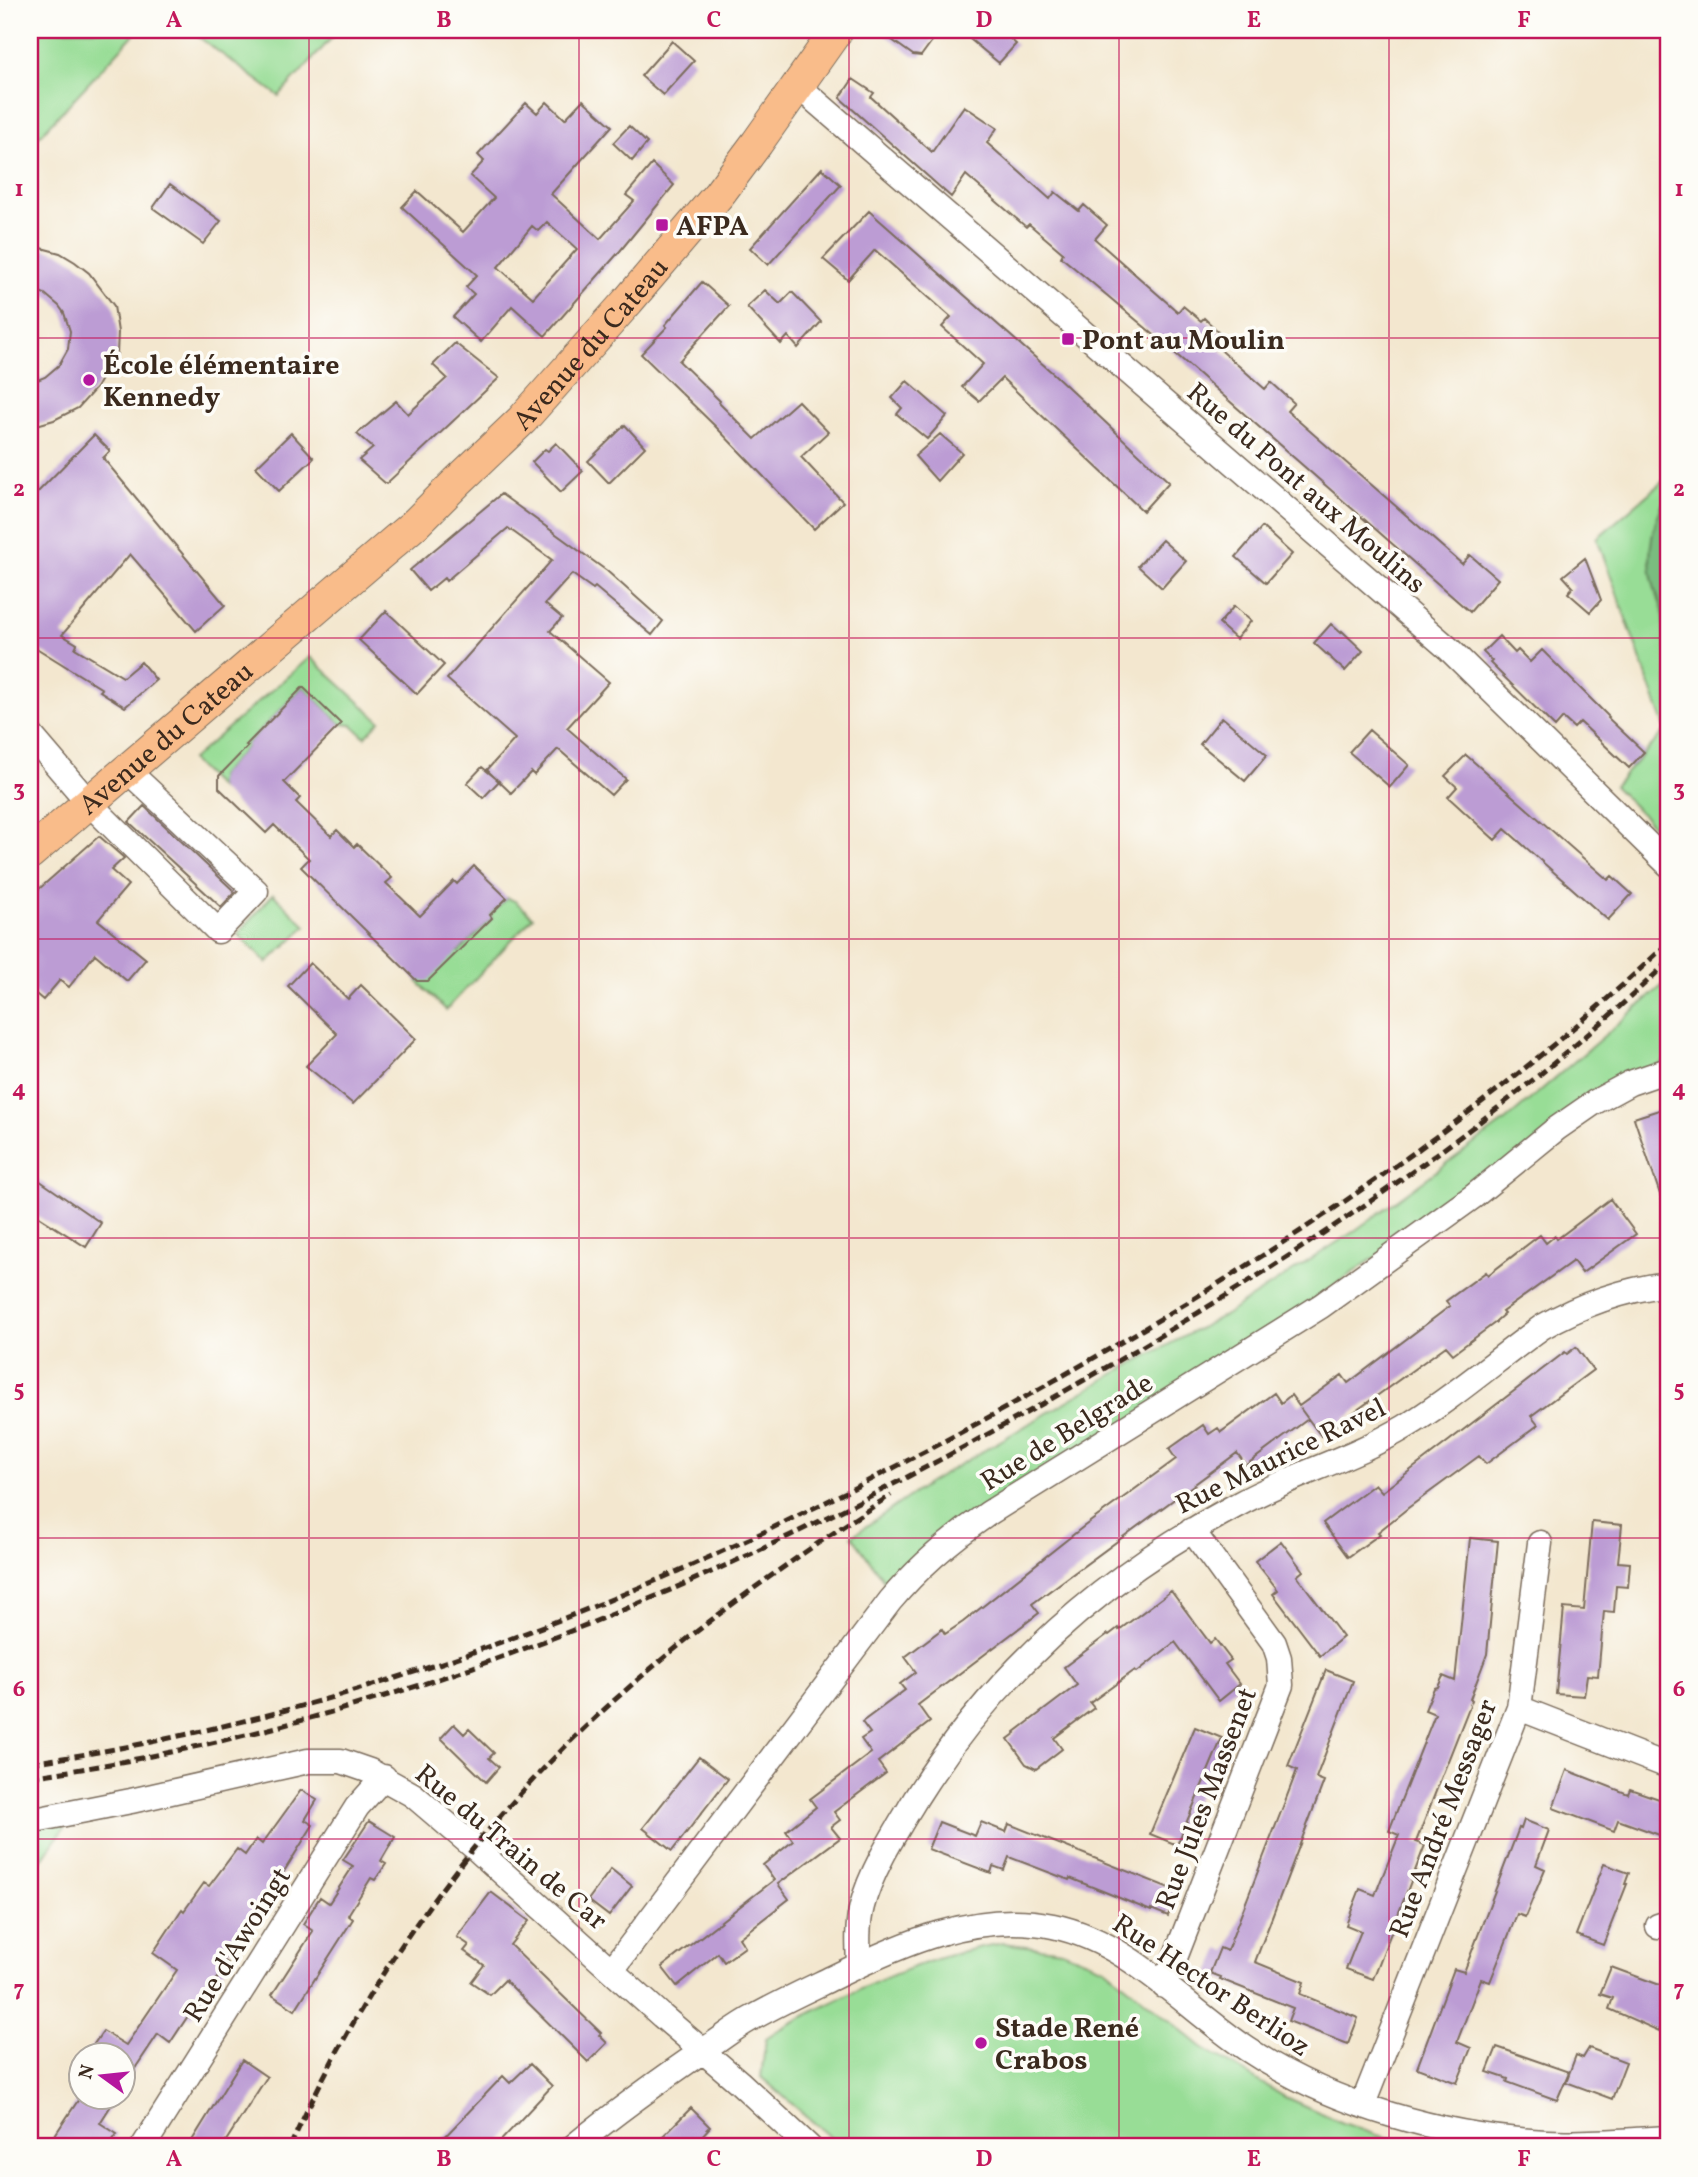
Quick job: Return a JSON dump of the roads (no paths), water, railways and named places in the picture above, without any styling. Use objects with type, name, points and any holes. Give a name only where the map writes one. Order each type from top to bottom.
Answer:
[{"type":"main road","name":"Avenue du Cateau","points":[[30,827],[128,771],[416,523],[522,420],[719,194],[837,30]]},
{"type":"main road","name":"Avenue du Cateau","points":[[30,853],[82,795],[383,527],[458,481]]},
{"type":"street","name":"Rue du Pont aux Moulins","points":[[798,86],[1449,649],[1668,864]]},
{"type":"street","points":[[30,734],[82,795],[218,930],[256,891],[128,771]]},
{"type":"street","name":"Rue de Belgrade","points":[[612,1970],[890,1601],[919,1567],[936,1552],[989,1513],[1338,1294],[1474,1196],[1556,1129],[1595,1102],[1629,1083],[1668,1070]]},
{"type":"street","name":"Rue Maurice Ravel","points":[[859,1964],[862,1908],[872,1878],[909,1810],[961,1732],[1023,1660],[1077,1611],[1131,1569],[1192,1530],[1248,1499],[1367,1448],[1405,1426],[1542,1327],[1606,1297],[1628,1290],[1668,1284]]},
{"type":"street","name":"Rue Jules Massenet","points":[[1164,1986],[1281,1685],[1279,1658],[1274,1643],[1192,1530]]},
{"type":"street","name":"Rue André Messager","points":[[1363,2104],[1519,1708],[1540,1543]]},
{"type":"street","points":[[1519,1708],[1668,1766]]},
{"type":"street","name":"Rue du Train de Car","points":[[30,1821],[308,1761],[341,1761],[384,1777],[438,1815],[809,2147]]},
{"type":"street","name":"Rue d'Awoingt","points":[[143,2147],[357,1807],[384,1777]]},
{"type":"street","name":"Rue Hector Berlioz","points":[[573,2147],[671,2072],[754,2017],[859,1964],[915,1942],[984,1923],[1013,1922],[1052,1926],[1087,1937],[1124,1956],[1210,2023],[1271,2064],[1314,2085],[1363,2104],[1416,2121],[1500,2138],[1549,2142],[1668,2138]]},
{"type":"railway","points":[[30,1763],[168,1738],[304,1705],[438,1664],[568,1616],[697,1563],[824,1503],[1071,1371],[1151,1325],[1307,1227],[1457,1121],[1600,1005],[1668,943]]},
{"type":"railway","points":[[30,1777],[170,1752],[306,1719],[441,1678],[572,1630],[702,1576],[830,1516],[955,1452],[1079,1383],[1235,1290],[1311,1241],[1460,1137],[1601,1023],[1668,962]]},
{"type":"railway","points":[[290,2147],[321,2081],[395,1956],[436,1896],[529,1784],[580,1732],[696,1632],[791,1562],[891,1495]]},
{"type":"place","name":"AFPA","points":[[662,225]]},
{"type":"place","name":"Pont au Moulin","points":[[1068,339]]},
{"type":"place","name":"École élémentaire Kennedy","points":[[89,380]]},
{"type":"place","name":"Stade René Crabos","points":[[981,2043]]}]
